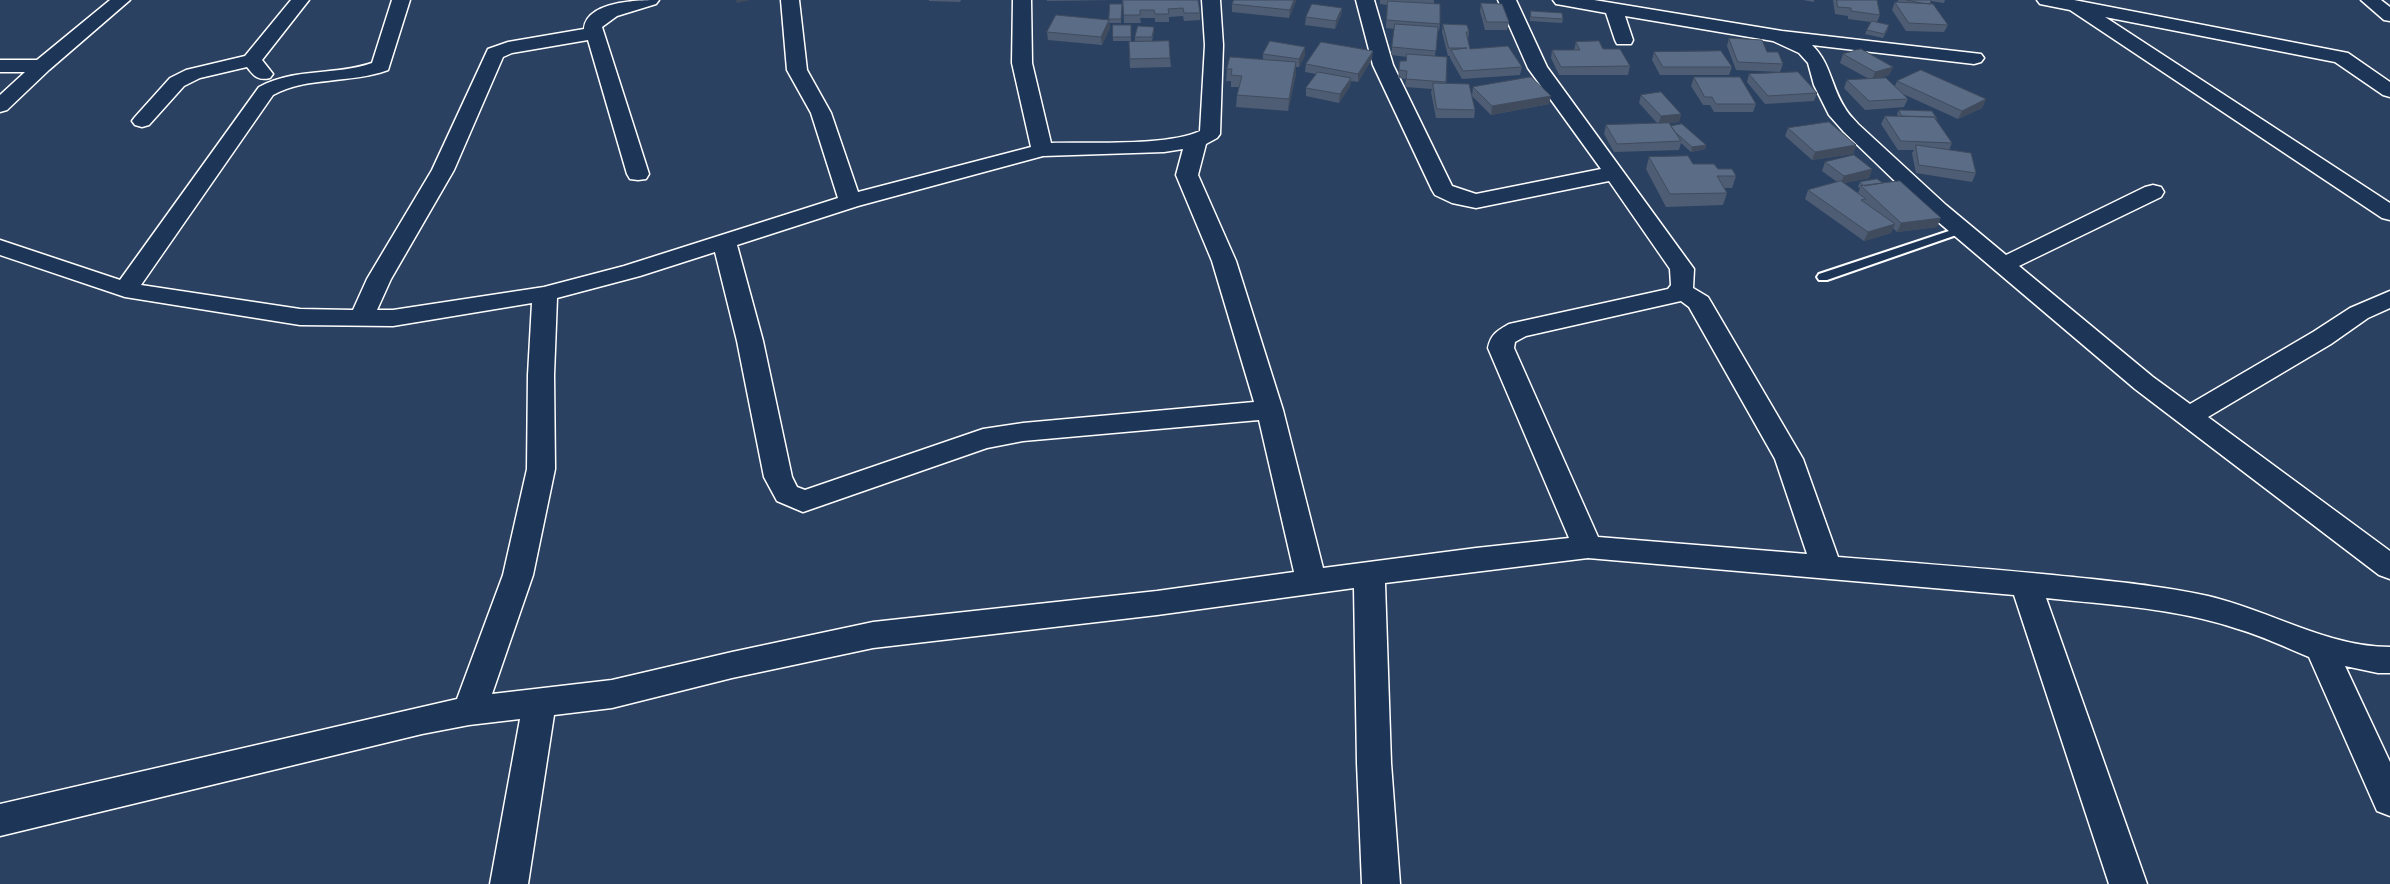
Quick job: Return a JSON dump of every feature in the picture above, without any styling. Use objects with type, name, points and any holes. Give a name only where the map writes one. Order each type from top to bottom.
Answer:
[{"type":"street","points":[[0,106],[42,66],[121,0]]},
{"type":"street","points":[[142,121],[176,82],[193,74],[252,60],[300,0]]},
{"type":"street","points":[[125,290],[266,91],[276,84],[288,80],[372,70],[381,66],[401,0]]},
{"type":"street","points":[[638,174],[593,27],[598,18],[609,12],[650,0]]},
{"type":"street","points":[[790,0],[797,70],[821,113],[850,201]]},
{"type":"street","points":[[1022,0],[1022,63],[1042,150]]},
{"type":"street","points":[[0,247],[125,290],[300,317],[393,318],[545,294],[632,271],[850,201],[1042,150],[1164,146],[1196,141],[1210,134],[1214,45],[1211,0]]},
{"type":"street","points":[[1365,0],[1383,65],[1443,190],[1449,194],[1476,201],[1615,173]]},
{"type":"street","points":[[1507,0],[1538,68],[1615,173],[1682,270],[1683,285],[1677,295],[1518,330],[1503,338],[1501,348],[1588,547]]},
{"type":"street","points":[[1562,0],[1613,8],[1668,8],[1778,36],[1974,58]]},
{"type":"street","points":[[2046,0],[2341,57],[2390,90]]},
{"type":"street","points":[[2370,0],[2390,16]]},
{"type":"street","points":[[2076,6],[2390,213]]},
{"type":"street","points":[[1613,8],[1624,40]]},
{"type":"street","points":[[361,319],[379,279],[443,170],[495,53],[508,48],[595,33]]},
{"type":"street","points":[[1778,36],[1806,49],[1817,62],[1824,85],[1836,111],[1961,230],[2144,383],[2390,567]]},
{"type":"street","points":[[252,60],[261,72],[276,84]]},
{"type":"street","points":[[0,66],[42,66]]},
{"type":"street","points":[[1196,141],[1187,175],[1224,261],[1270,410],[1311,581]]},
{"type":"street","points":[[2003,265],[2153,192]]},
{"type":"street","points":[[724,241],[750,341],[778,477],[787,494],[803,502],[983,439],[1023,432],[1270,410]]},
{"type":"street","points":[[0,270],[22,255]]},
{"type":"street","points":[[1680,290],[1699,302],[1789,459],[1826,568]]},
{"type":"street","points":[[469,711],[518,575],[541,469],[541,375],[545,294]]},
{"type":"street","points":[[2189,417],[2322,338],[2359,312],[2390,298]]},
{"type":"street","points":[[0,820],[286,751],[469,711],[612,694],[732,665],[873,635],[1010,618],[1157,603],[1476,559],[1588,547],[2026,584],[2157,598],[2208,608],[2245,618],[2321,648],[2378,660],[2390,660]]},
{"type":"street","points":[[1369,574],[1374,763],[1381,884]]},
{"type":"street","points":[[2026,584],[2128,884]]},
{"type":"street","points":[[2321,648],[2390,800]]},
{"type":"street","points":[[508,884],[539,702]]},
{"type":"lane","points":[[1823,277],[1961,230]]},
{"type":"building","points":[[1123,0],[1198,0],[1200,13],[1184,13],[1183,8],[1168,9],[1169,14],[1155,14],[1154,10],[1140,10],[1140,15],[1124,15]]},
{"type":"building","points":[[1234,0],[1294,0],[1290,10],[1232,4]]},
{"type":"building","points":[[1837,0],[1877,0],[1880,15],[1838,7]]},
{"type":"building","points":[[1907,0],[1931,0],[1930,4]]},
{"type":"building","points":[[1388,1],[1440,4],[1440,24],[1387,20]]},
{"type":"building","points":[[1895,2],[1933,4],[1948,25],[1909,23]]},
{"type":"building","points":[[1481,3],[1502,4],[1509,22],[1487,22]]},
{"type":"building","points":[[1110,4],[1122,4],[1121,19],[1109,19]]},
{"type":"building","points":[[1312,4],[1342,8],[1336,21],[1306,17]]},
{"type":"building","points":[[1531,11],[1562,13],[1563,19],[1531,17]]},
{"type":"building","points":[[1056,15],[1109,20],[1101,37],[1047,32]]},
{"type":"building","points":[[1872,21],[1889,25],[1884,34],[1867,30]]},
{"type":"building","points":[[1395,24],[1438,27],[1436,51],[1392,47]]},
{"type":"building","points":[[1443,24],[1467,25],[1469,32],[1466,32],[1470,49],[1508,46],[1522,67],[1463,71],[1451,50],[1467,48],[1449,48]]},
{"type":"building","points":[[1113,25],[1131,25],[1131,37],[1113,37]]},
{"type":"building","points":[[1138,26],[1154,27],[1152,37],[1135,37]]},
{"type":"building","points":[[1729,38],[1762,40],[1767,52],[1778,52],[1783,64],[1738,62]]},
{"type":"building","points":[[1169,41],[1170,58],[1130,59],[1129,42]]},
{"type":"building","points":[[1270,41],[1305,47],[1299,59],[1263,54]]},
{"type":"building","points":[[1599,41],[1603,49],[1620,49],[1630,66],[1561,67],[1552,50],[1580,50],[1576,42]]},
{"type":"building","points":[[1321,42],[1373,51],[1358,74],[1306,64]]},
{"type":"building","points":[[1861,49],[1893,67],[1875,72],[1843,54]]},
{"type":"building","points":[[1721,51],[1732,67],[1663,67],[1654,52]]},
{"type":"building","points":[[1407,54],[1447,57],[1446,82],[1406,79],[1407,71],[1399,70],[1400,61],[1406,61]]},
{"type":"building","points":[[1230,57],[1296,62],[1289,99],[1237,95],[1242,76],[1231,75],[1232,69],[1227,69]]},
{"type":"building","points":[[1921,70],[1986,99],[1962,111],[1897,81]]},
{"type":"building","points":[[1318,72],[1351,78],[1340,94],[1306,88]]},
{"type":"building","points":[[1798,72],[1817,93],[1768,96],[1749,74]]},
{"type":"building","points":[[1531,77],[1551,96],[1492,106],[1473,87]]},
{"type":"building","points":[[1694,77],[1740,77],[1756,104],[1716,104],[1712,97],[1705,97]]},
{"type":"building","points":[[1886,78],[1908,99],[1869,101],[1847,80]]},
{"type":"building","points":[[1433,83],[1469,84],[1475,110],[1437,109]]},
{"type":"building","points":[[1661,92],[1681,114],[1661,116],[1641,95]]},
{"type":"building","points":[[1899,110],[1932,111],[1937,119],[1934,117],[1902,116]]},
{"type":"building","points":[[1885,116],[1934,117],[1952,143],[1901,141]]},
{"type":"building","points":[[1829,122],[1856,145],[1815,152],[1788,128]]},
{"type":"building","points":[[1669,123],[1681,141],[1617,144],[1606,125]]},
{"type":"building","points":[[1682,124],[1706,145],[1692,147],[1671,126]]},
{"type":"building","points":[[1916,145],[1971,153],[1976,173],[1919,165]]},
{"type":"building","points":[[1854,155],[1872,169],[1844,176],[1825,162]]},
{"type":"building","points":[[1688,156],[1693,164],[1714,164],[1718,169],[1732,169],[1736,176],[1717,176],[1727,193],[1670,194],[1649,157]]},
{"type":"building","points":[[1877,179],[1883,183],[1864,186],[1860,182]]},
{"type":"building","points":[[1841,181],[1866,199],[1861,200],[1895,224],[1868,232],[1808,190]]},
{"type":"building","points":[[1900,181],[1941,218],[1901,223],[1861,186]]}]
